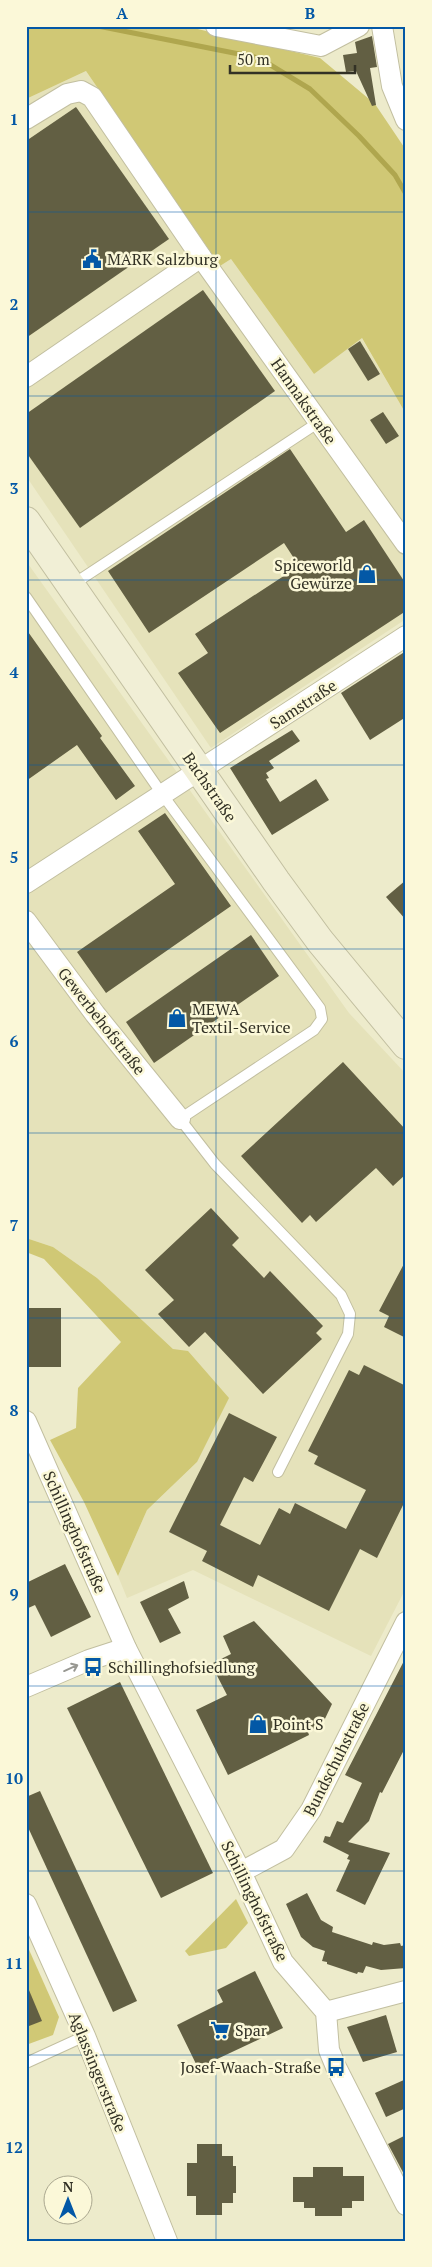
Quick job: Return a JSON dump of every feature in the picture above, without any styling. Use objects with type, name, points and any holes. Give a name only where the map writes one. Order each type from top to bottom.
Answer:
[{"type":"street","points":[[216,26],[321,46],[358,26]]},
{"type":"street","points":[[382,26],[399,86],[406,120]]},
{"type":"street","name":"Hannakstraße","points":[[26,119],[67,94],[81,91],[92,97],[201,257],[406,544]]},
{"type":"street","points":[[26,377],[201,257]]},
{"type":"street","name":"Bachstraße","points":[[26,521],[199,772],[320,940],[406,1045]]},
{"type":"street","name":"Samstraße","points":[[199,772],[406,636]]},
{"type":"street","points":[[26,883],[199,772]]},
{"type":"street","name":"Gewerbehofstraße","points":[[26,921],[94,1014],[180,1119]]},
{"type":"street","name":"Schillinghofstraße","points":[[26,1421],[32,1447],[126,1648],[241,1872],[283,1962],[326,2012]]},
{"type":"street","name":"Bundschuhstraße","points":[[241,1872],[284,1849],[311,1810],[406,1622]]},
{"type":"street","points":[[26,1687],[89,1660],[126,1648]]},
{"type":"street","name":"Aglassingerstraße","points":[[26,1904],[85,2036],[167,2241]]},
{"type":"street","points":[[406,1991],[326,2012],[329,2050],[336,2068],[406,2205]]},
{"type":"lane","points":[[71,585],[319,422]]},
{"type":"lane","points":[[28,603],[162,794],[320,1008],[322,1020],[314,1030],[180,1119],[215,1164],[341,1295],[350,1314],[348,1334],[278,1472]]},
{"type":"lane","points":[[26,2062],[85,2036]]},
{"type":"shaded area","points":[[26,26],[185,26],[320,58],[375,104],[406,150],[406,414],[362,338],[314,374],[231,259],[220,266],[86,71],[26,99]]},
{"type":"shaded area","points":[[86,71],[220,266],[231,259],[314,374],[361,337],[406,414],[406,619],[211,748],[26,476],[26,99]]},
{"type":"shaded area","points":[[26,561],[349,1013],[406,1074],[406,1588],[371,1656],[193,1570],[127,1598],[118,1576],[147,1510],[197,1462],[173,1349],[97,1278],[53,1247],[26,1238]]},
{"type":"shaded area","points":[[26,1238],[53,1247],[97,1278],[173,1349],[188,1351],[229,1398],[197,1462],[147,1510],[118,1576],[84,1502],[50,1440],[76,1428],[78,1388],[121,1342],[44,1259],[26,1252]]},
{"type":"shaded area","points":[[236,1899],[248,1923],[226,1948],[189,1956],[185,1951]]},
{"type":"shaded area","points":[[26,1943],[59,2017],[53,2035],[26,2045]]},
{"type":"building","points":[[372,36],[377,67],[370,68],[376,105],[372,106],[356,71],[346,72],[343,55],[357,53],[355,42]]},
{"type":"building","points":[[76,107],[169,239],[26,338],[26,141]]},
{"type":"building","points":[[203,290],[275,391],[80,528],[26,452],[26,414]]},
{"type":"building","points":[[360,341],[380,374],[368,381],[348,349]]},
{"type":"building","points":[[383,412],[399,436],[386,444],[370,420]]},
{"type":"building","points":[[290,449],[346,532],[364,520],[406,584],[406,611],[220,733],[178,673],[208,653],[195,634],[299,566],[284,543],[149,633],[108,571]]},
{"type":"building","points":[[26,629],[135,786],[116,800],[77,745],[26,781]]},
{"type":"building","points":[[406,651],[406,717],[370,740],[341,693]]},
{"type":"building","points":[[292,730],[300,741],[269,761],[274,768],[266,773],[269,778],[266,779],[280,802],[316,779],[329,800],[272,835],[230,768]]},
{"type":"building","points":[[165,813],[231,906],[106,993],[77,952],[175,884],[138,831]]},
{"type":"building","points":[[406,880],[406,920],[386,897]]},
{"type":"building","points":[[251,935],[279,976],[154,1063],[126,1022]]},
{"type":"building","points":[[343,1062],[406,1130],[406,1174],[393,1186],[376,1168],[316,1222],[310,1215],[302,1223],[241,1156]]},
{"type":"building","points":[[211,1208],[239,1238],[232,1245],[264,1278],[270,1271],[323,1326],[316,1333],[322,1339],[263,1394],[205,1332],[189,1347],[158,1314],[174,1300],[145,1270]]},
{"type":"building","points":[[406,1260],[406,1338],[384,1327],[389,1316],[379,1311]]},
{"type":"building","points":[[26,1308],[61,1308],[61,1367],[26,1367]]},
{"type":"building","points":[[364,1365],[406,1386],[406,1499],[377,1558],[360,1549],[329,1611],[258,1575],[253,1587],[202,1561],[207,1551],[169,1532],[229,1413],[277,1437],[253,1482],[244,1477],[220,1525],[260,1545],[279,1508],[290,1514],[295,1503],[346,1529],[366,1490],[314,1464],[318,1456],[308,1451],[349,1370],[359,1375]]},
{"type":"building","points":[[65,1564],[91,1617],[51,1637],[35,1605],[26,1609],[26,1583]]},
{"type":"building","points":[[184,1581],[189,1598],[168,1609],[181,1633],[160,1643],[140,1602]]},
{"type":"building","points":[[254,1621],[332,1704],[322,1725],[308,1732],[309,1735],[228,1775],[196,1710],[227,1695],[211,1664],[231,1654],[223,1636]]},
{"type":"building","points":[[406,1657],[406,1746],[382,1793],[380,1792],[369,1821],[348,1842],[390,1853],[365,1905],[336,1891],[350,1860],[347,1859],[349,1855],[323,1842],[325,1836],[330,1837],[337,1821],[343,1823],[362,1783],[345,1775]]},
{"type":"building","points":[[120,1682],[213,1873],[161,1898],[67,1708]]},
{"type":"building","points":[[40,1791],[137,2001],[113,2012],[26,1823],[26,1797]]},
{"type":"building","points":[[307,1893],[321,1920],[333,1927],[332,1932],[372,1945],[373,1942],[384,1945],[400,1943],[401,1946],[406,1945],[406,1968],[381,1970],[366,1966],[363,1973],[358,1972],[357,1974],[322,1961],[325,1951],[313,1947],[301,1937],[286,1904]]},
{"type":"building","points":[[255,1971],[283,2028],[198,2068],[177,2025],[223,2002],[217,1990]]},
{"type":"building","points":[[26,1983],[42,2021],[29,2026],[26,2019]]},
{"type":"building","points":[[386,2015],[397,2052],[363,2062],[347,2027]]},
{"type":"building","points":[[406,2079],[406,2108],[386,2117],[375,2093]]},
{"type":"building","points":[[406,2135],[406,2178],[388,2144]]},
{"type":"building","points":[[197,2144],[222,2144],[222,2156],[233,2156],[233,2166],[236,2166],[236,2193],[233,2193],[233,2203],[222,2203],[222,2215],[196,2215],[196,2196],[187,2196],[187,2163],[197,2163]]},
{"type":"building","points":[[313,2167],[343,2167],[343,2176],[364,2176],[364,2201],[352,2201],[352,2208],[342,2208],[342,2216],[315,2216],[315,2208],[304,2208],[304,2202],[293,2202],[293,2177],[313,2177]]},
{"type":"waterway","points":[[98,26],[259,58],[310,89],[359,136],[395,175],[406,194]]},
{"type":"place","name":"MARK Salzburg","points":[[92,259]]},
{"type":"place","name":"Spiceworld Gewürze","points":[[367,574]]},
{"type":"place","name":"MEWA Textil-Service","points":[[177,1018]]},
{"type":"place","name":"Schillinghofsiedlung","points":[[93,1667]]},
{"type":"place","name":"Point S","points":[[258,1724]]},
{"type":"place","name":"Spar","points":[[220,2030]]},
{"type":"place","name":"Josef-Waach-Straße","points":[[336,2067]]}]
